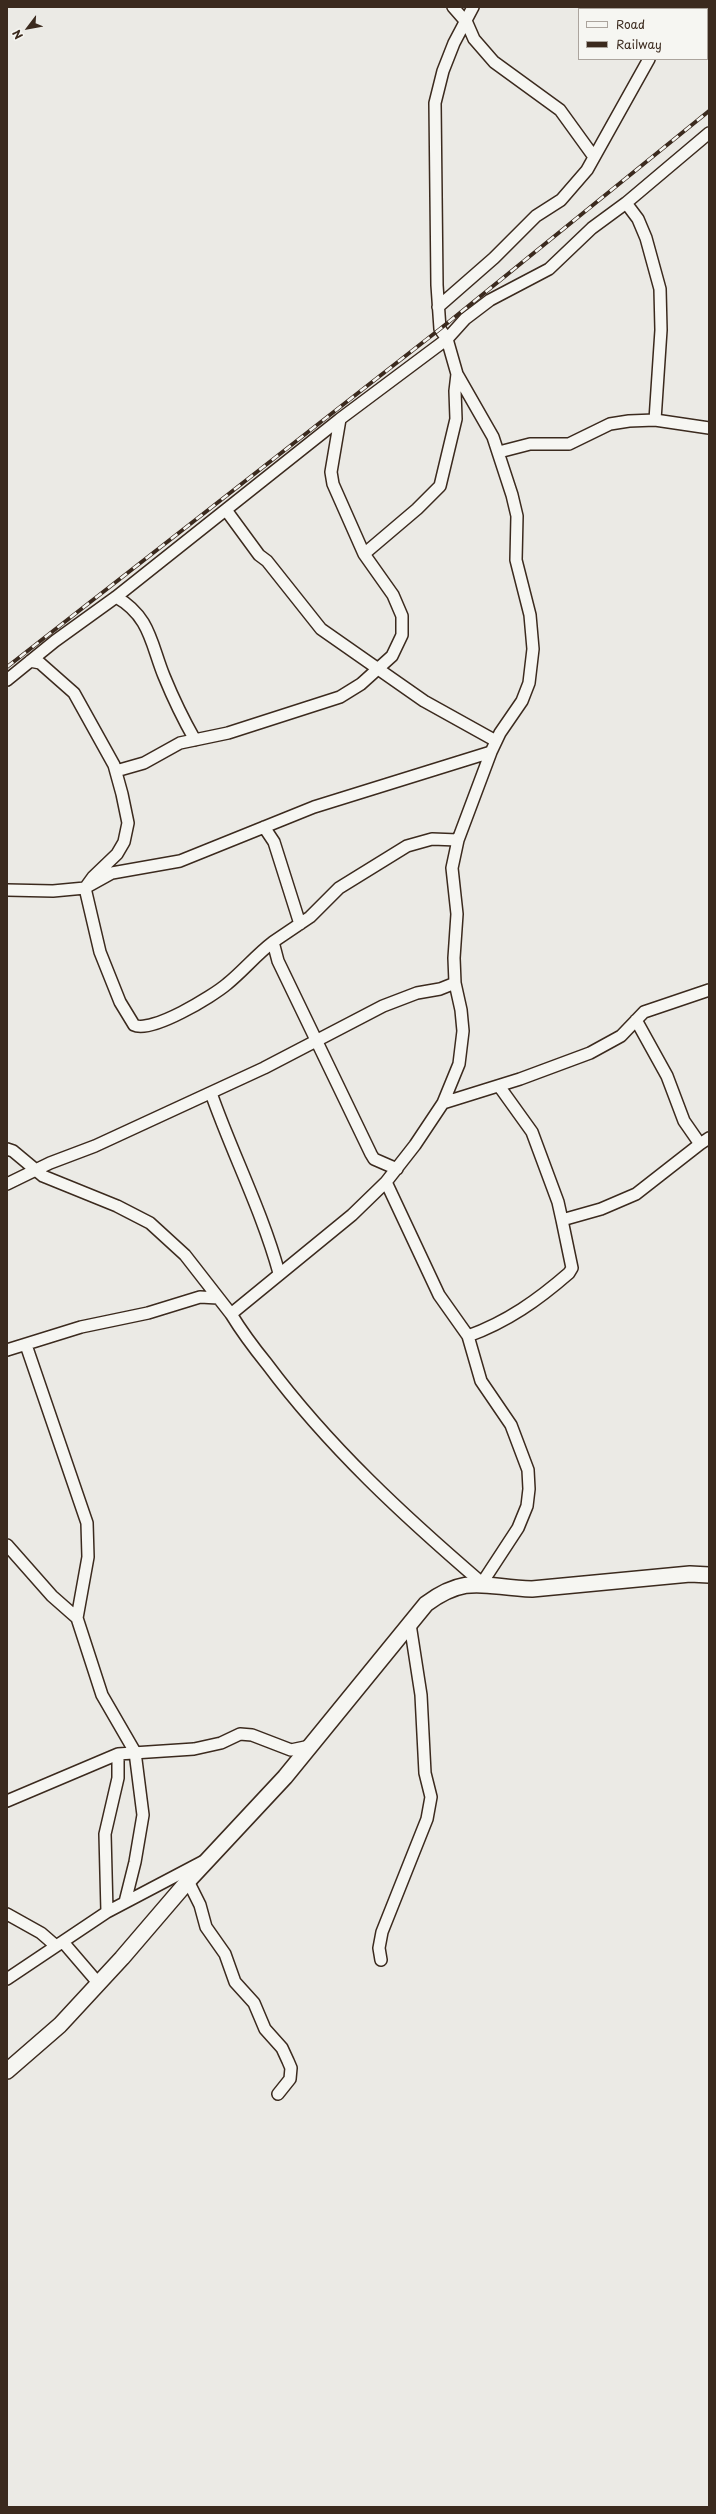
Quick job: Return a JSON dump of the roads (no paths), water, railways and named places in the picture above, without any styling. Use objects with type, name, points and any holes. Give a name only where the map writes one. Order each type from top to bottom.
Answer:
[{"type":"street","points":[[453,7],[467,23],[474,39],[494,62],[560,110],[594,157]]},
{"type":"street","points":[[232,1314],[279,1273],[352,1214],[386,1182],[443,1103],[459,1064],[461,1048],[461,1010],[455,983],[454,958],[457,914],[452,868],[458,840],[491,752],[496,741],[522,701],[529,683],[534,649],[530,615],[516,560],[517,516],[499,452],[483,417],[457,374],[447,339],[440,329],[438,307],[435,102],[443,71],[454,43],[467,23],[474,7]]},
{"type":"street","points":[[438,307],[494,258],[536,216],[561,200],[587,170],[648,60]]},
{"type":"street","points":[[7,680],[116,597],[340,419],[447,339],[465,319],[490,300],[549,269],[592,228],[626,203],[709,133]]},
{"type":"street","points":[[626,203],[638,219],[646,238],[660,289],[661,330],[655,420]]},
{"type":"street","points":[[364,554],[440,486],[456,419],[455,391],[457,374]]},
{"type":"street","points":[[116,771],[144,763],[180,743],[228,733],[340,697],[351,692],[392,656],[402,636],[402,616],[392,595],[364,554],[333,484],[331,472],[340,419]]},
{"type":"street","points":[[499,452],[530,444],[569,444],[610,424],[655,420],[709,428]]},
{"type":"street","points":[[226,510],[310,617],[343,646],[379,668],[424,700],[496,741]]},
{"type":"street","points":[[116,597],[128,604],[145,624],[170,690],[195,740]]},
{"type":"street","points":[[30,661],[40,663],[74,693],[116,771],[128,823],[124,842],[117,854],[94,877],[86,888],[100,952],[120,1002],[134,1025],[137,1027],[150,1025],[177,1015],[211,996],[273,942],[300,924],[339,888],[407,846],[432,839],[458,840]]},
{"type":"street","points":[[7,890],[53,891],[86,888],[112,873],[180,861],[264,827],[347,796],[491,752]]},
{"type":"street","points":[[264,827],[274,842],[300,924]]},
{"type":"street","points":[[273,942],[278,961],[371,1154],[374,1159],[397,1168]]},
{"type":"street","points":[[7,1184],[36,1170],[78,1154],[211,1093],[264,1068],[315,1039],[402,998],[440,989],[455,983]]},
{"type":"street","points":[[443,1103],[499,1086],[600,1048],[621,1036],[636,1020],[652,1009],[709,990]]},
{"type":"street","points":[[562,1220],[601,1209],[636,1194],[704,1141],[684,1121],[667,1076],[636,1020]]},
{"type":"street","points":[[468,1336],[497,1325],[525,1309],[569,1273],[572,1268],[558,1202],[532,1132],[499,1086]]},
{"type":"street","points":[[211,1093],[265,1230],[279,1273]]},
{"type":"street","points":[[7,1149],[50,1180],[117,1206],[150,1224],[185,1255],[232,1314],[282,1385],[345,1456],[406,1517],[482,1583]]},
{"type":"street","points":[[386,1182],[439,1295],[468,1336],[481,1380],[511,1425],[528,1470],[529,1489],[527,1506],[518,1528],[482,1583]]},
{"type":"street","points":[[7,1350],[81,1327],[148,1313],[200,1297],[218,1298]]},
{"type":"street","points":[[26,1345],[87,1523],[88,1557],[77,1618],[102,1695],[136,1752],[143,1815],[135,1862],[125,1902]]},
{"type":"street","points":[[7,1545],[52,1596],[77,1618]]},
{"type":"street","points":[[7,2071],[60,2025],[99,1984],[188,1882],[223,1846],[310,1746],[426,1604],[442,1592],[456,1586],[482,1583],[512,1588],[532,1589],[690,1574],[709,1574]]},
{"type":"street","points":[[381,1960],[379,1948],[382,1932],[427,1819],[431,1797],[425,1773],[421,1695],[410,1624]]},
{"type":"street","points":[[7,1801],[118,1754],[199,1748],[221,1743],[240,1734],[252,1734],[265,1742],[291,1750],[310,1746]]},
{"type":"street","points":[[107,1912],[106,1834],[118,1778],[118,1754]]},
{"type":"street","points":[[7,1979],[107,1912],[211,1857],[223,1846]]},
{"type":"street","points":[[188,1882],[200,1905],[206,1927],[225,1954],[236,1982],[254,2003],[265,2029],[282,2048],[288,2061],[291,2075],[278,2094]]},
{"type":"street","points":[[7,1914],[60,1944],[99,1984]]},
{"type":"railway","points":[[7,667],[440,329],[709,111]]}]
